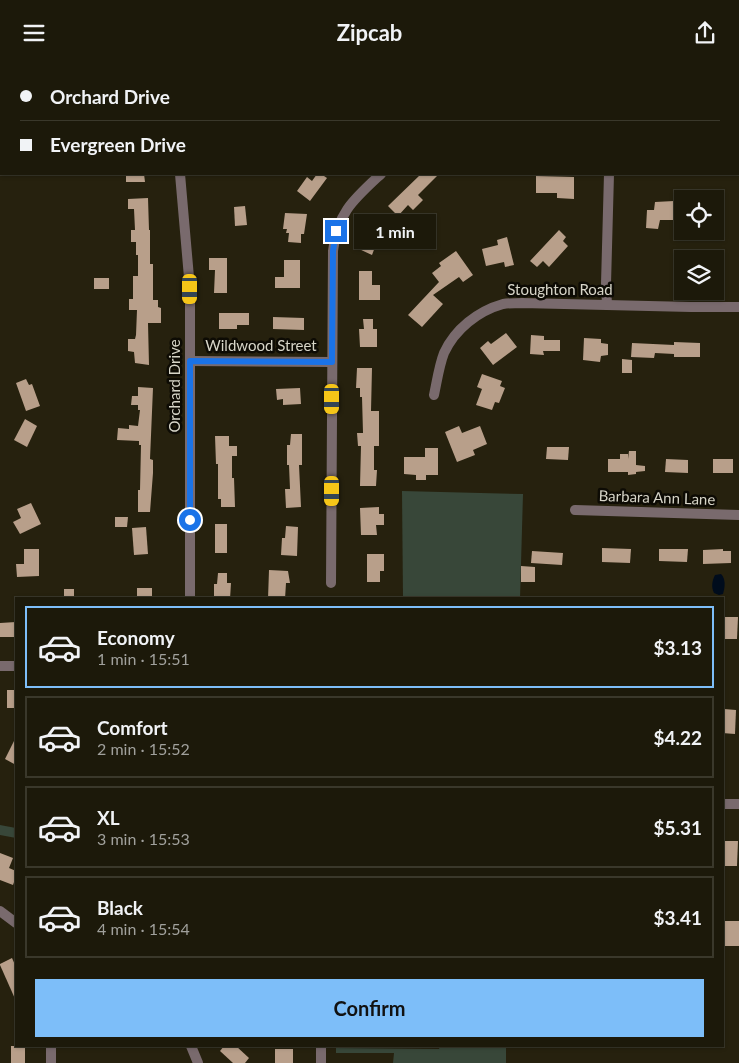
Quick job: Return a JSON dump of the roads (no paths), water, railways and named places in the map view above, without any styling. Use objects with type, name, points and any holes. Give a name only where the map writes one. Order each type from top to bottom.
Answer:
[{"type":"street","name":"Orchard Drive","points":[[180,175],[190,289],[190,597]]},
{"type":"street","points":[[331,583],[333,251],[336,231],[341,218],[356,197],[380,175]]},
{"type":"street","points":[[607,305],[609,175]]},
{"type":"street","name":"Stoughton Road","points":[[434,395],[438,372],[445,352],[455,336],[469,321],[487,310],[504,304],[739,307]]},
{"type":"street","name":"Wildwood Street","points":[[190,361],[332,362]]},
{"type":"street","name":"Barbara Ann Lane","points":[[575,511],[739,515]]},
{"type":"street","points":[[0,666],[15,666]]},
{"type":"street","points":[[724,804],[739,804]]},
{"type":"street","points":[[0,911],[15,922]]},
{"type":"street","points":[[51,1047],[51,1063]]},
{"type":"street","points":[[191,1047],[198,1063]]},
{"type":"street","points":[[321,1047],[321,1063]]},
{"type":"water","points":[[721,574],[724,578],[725,586],[723,594],[719,595],[714,593],[712,584],[715,575]]}]
